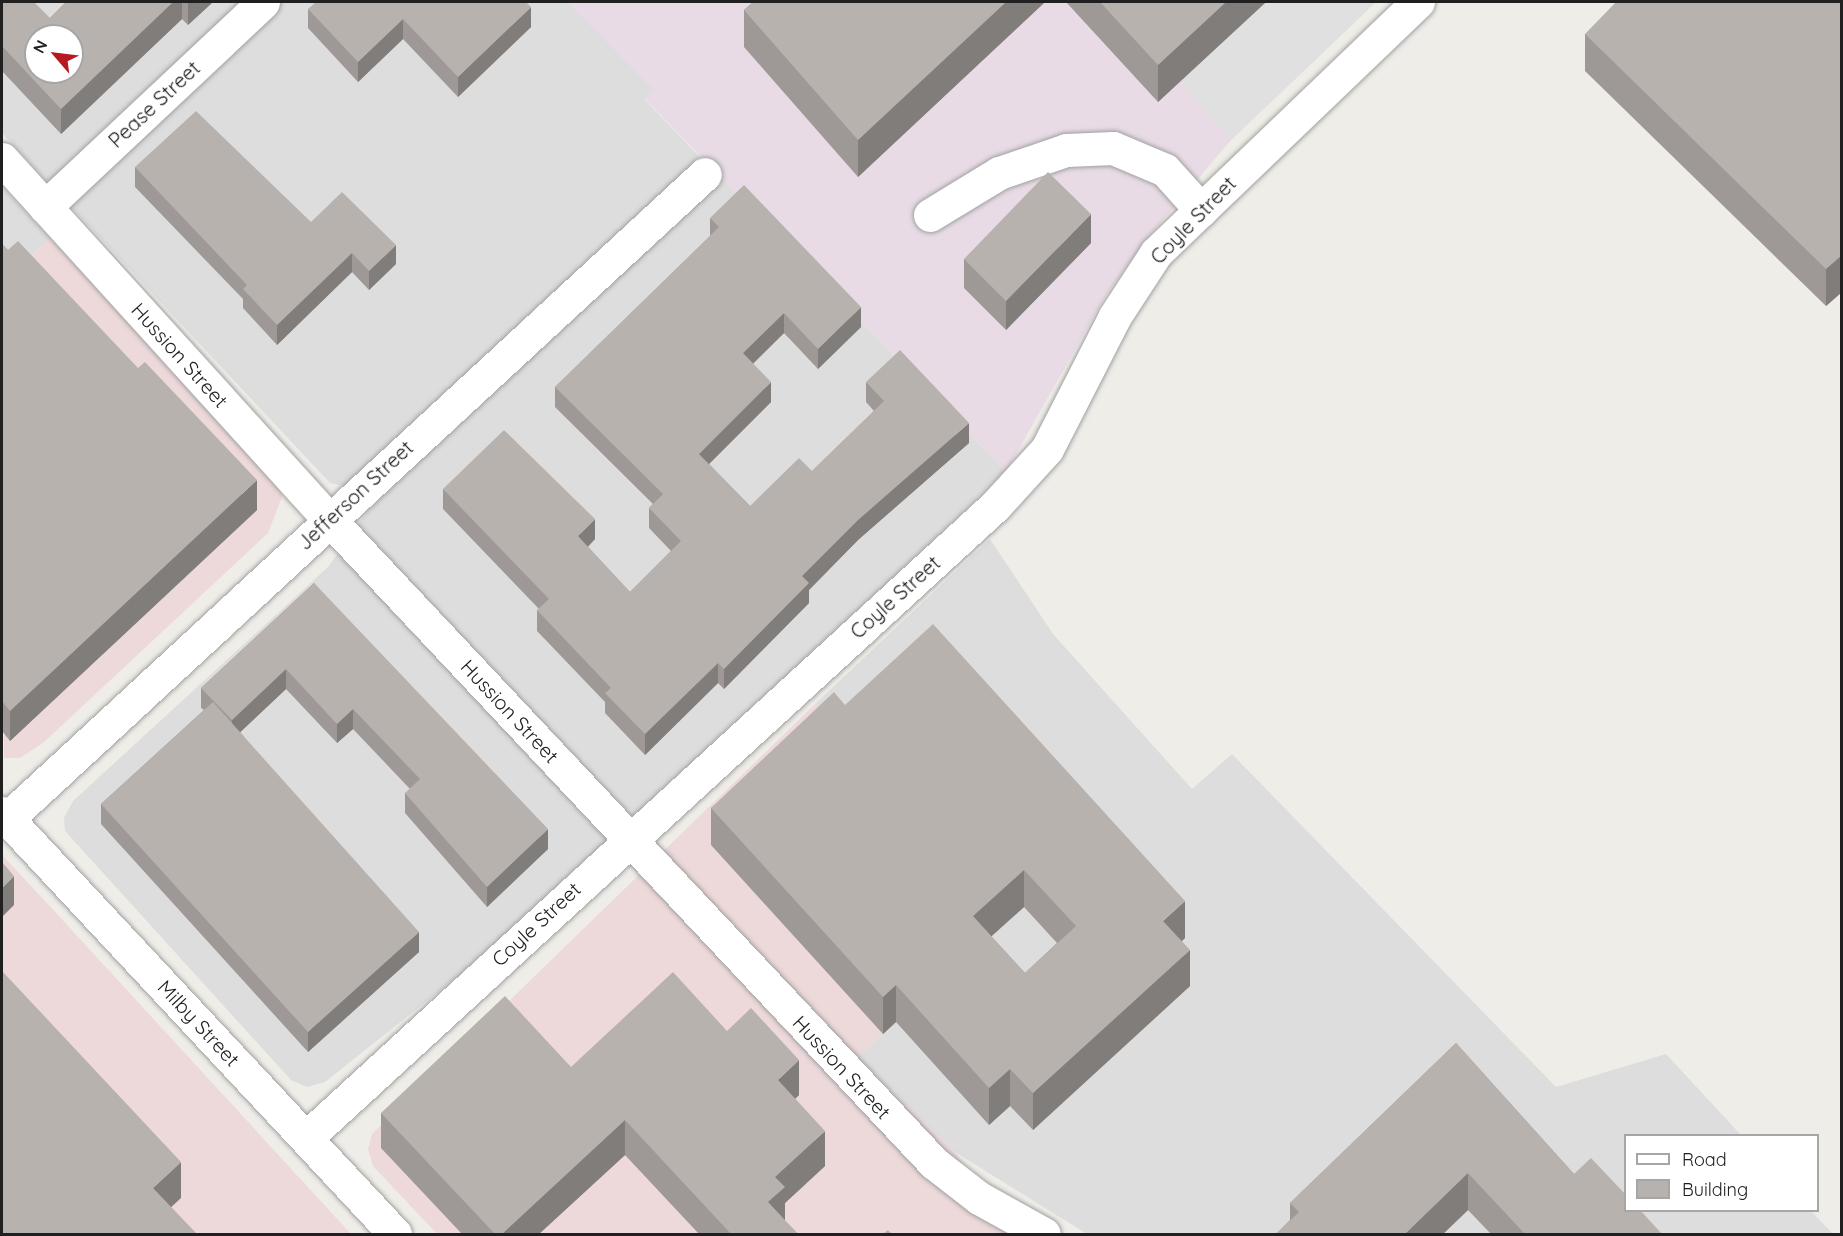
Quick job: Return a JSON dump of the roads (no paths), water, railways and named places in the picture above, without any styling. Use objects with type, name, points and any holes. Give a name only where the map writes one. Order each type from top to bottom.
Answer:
[{"type":"street","name":"Pease Street","points":[[45,207],[263,2]]},
{"type":"street","name":"Coyle Street","points":[[306,1138],[629,838],[995,506],[1040,457],[1115,316],[1156,253],[1418,2]]},
{"type":"street","points":[[930,215],[999,173],[1066,150],[1113,148],[1165,170],[1201,210]]},
{"type":"street","name":"Hussion Street","points":[[2,159],[329,519],[934,1164],[978,1198],[1044,1234]]},
{"type":"street","name":"Jefferson Street","points":[[4,816],[705,174]]},
{"type":"street","name":"Milby Street","points":[[4,816],[395,1234]]}]
